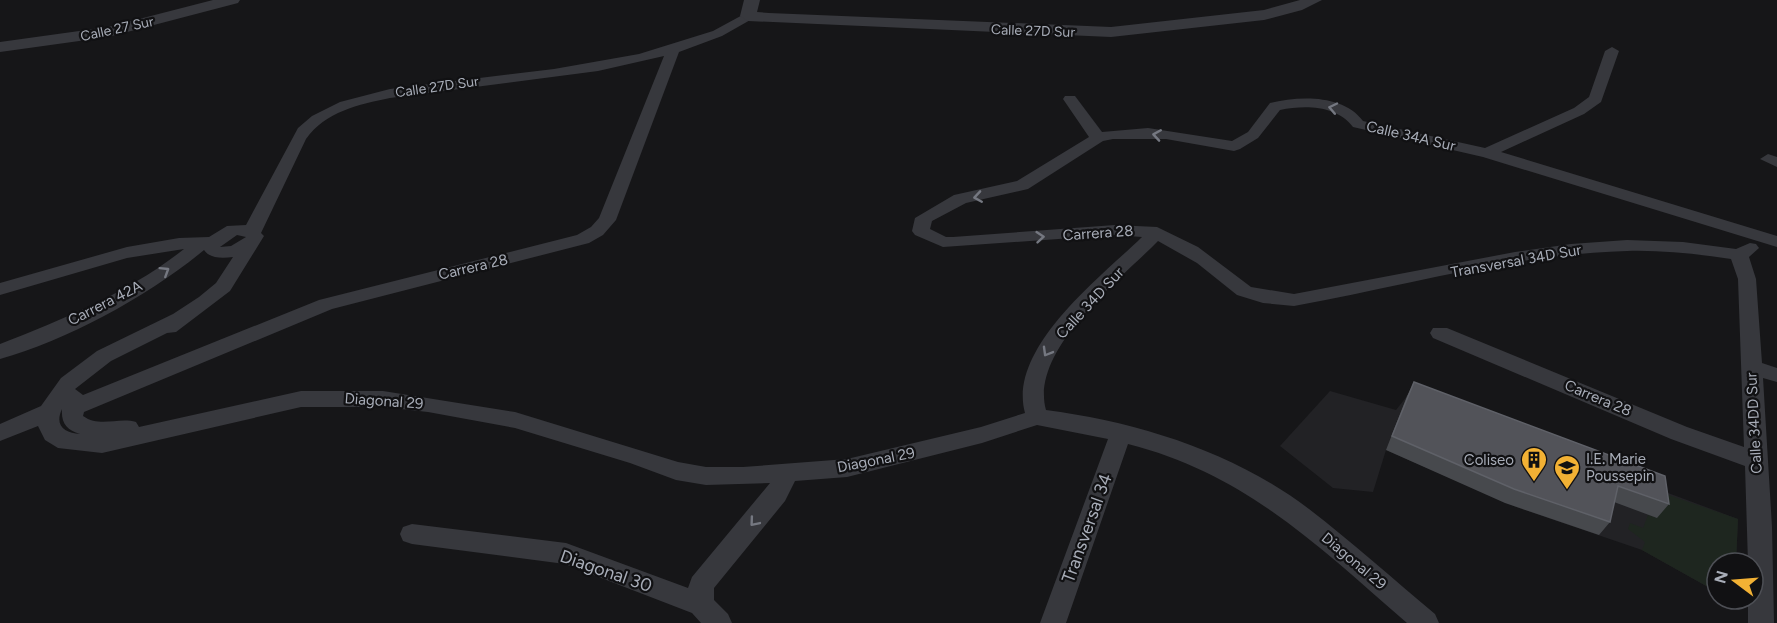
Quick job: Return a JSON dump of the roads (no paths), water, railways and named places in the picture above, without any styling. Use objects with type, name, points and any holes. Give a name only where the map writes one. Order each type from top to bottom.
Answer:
[{"type":"street","name":"Calle 27 Sur","points":[[0,47],[118,30],[232,0]]},
{"type":"street","name":"Calle 27D Sur","points":[[750,8],[1049,32],[1111,32],[1264,15],[1296,8],[1314,0]]},
{"type":"street","points":[[673,50],[717,35],[750,8]]},
{"type":"street","name":"Calle 27D Sur","points":[[250,239],[258,214],[304,130],[334,110],[354,102],[401,92],[574,69],[673,50]]},
{"type":"street","name":"Carrera 28","points":[[72,408],[326,304],[583,239],[597,231],[607,220],[673,50]]},
{"type":"street","points":[[1487,153],[1579,111],[1596,99],[1612,51]]},
{"type":"street","points":[[1070,99],[1098,138]]},
{"type":"street","name":"Calle 34A Sur","points":[[921,231],[924,218],[946,205],[1022,186],[1098,138],[1125,132],[1143,132],[1234,146],[1253,135],[1275,106],[1295,103],[1347,111],[1358,124],[1487,153],[1771,240]]},
{"type":"street","name":"Calle 27D Sur","points":[[208,242],[233,231],[258,214]]},
{"type":"street","points":[[72,408],[80,387],[96,372],[221,291],[233,260],[250,239],[242,229],[233,231]]},
{"type":"street","name":"Carrera 28","points":[[921,231],[943,242],[968,243],[1115,230],[1137,229],[1157,232],[1193,251],[1243,291],[1266,297],[1294,300]]},
{"type":"street","name":"Calle 34D Sur","points":[[1037,417],[1032,396],[1038,369],[1047,349],[1089,300],[1157,232]]},
{"type":"street","points":[[1739,255],[1771,240]]},
{"type":"street","points":[[0,288],[119,252],[150,246],[208,242],[214,250],[233,260]]},
{"type":"street","name":"Carrera 42A","points":[[0,352],[126,294],[166,272],[208,242]]},
{"type":"street","name":"Transversal 34D Sur","points":[[1294,300],[1543,253],[1596,247],[1671,246],[1739,255]]},
{"type":"street","name":"Calle 34DD Sur","points":[[1739,255],[1747,279],[1757,461],[1761,623]]},
{"type":"street","points":[[0,433],[49,412],[68,383],[84,370],[140,337],[179,319]]},
{"type":"street","name":"Carrera 28","points":[[1440,333],[1679,433],[1757,461]]},
{"type":"street","points":[[1751,367],[1777,375]]},
{"type":"street","name":"Diagonal 29","points":[[49,412],[48,424],[53,434],[66,442],[93,444],[123,440],[301,399],[349,397],[428,404],[515,420],[636,456],[676,471],[706,476],[786,474],[847,468],[1001,430],[1037,417],[1096,426],[1166,445],[1240,477],[1299,515],[1426,623]]},
{"type":"street","name":"Diagonal 29","points":[[72,408],[72,419],[78,425],[88,430],[107,430],[226,407],[272,405]]},
{"type":"street","name":"Transversal 34","points":[[1053,623],[1121,433]]},
{"type":"street","points":[[710,614],[701,585],[777,494],[786,474]]},
{"type":"street","name":"Diagonal 30","points":[[412,534],[566,554],[710,614]]},
{"type":"place","name":"Coliseo","points":[[1534,483]]},
{"type":"place","name":"I.E. Marie Poussepin","points":[[1567,491]]}]
